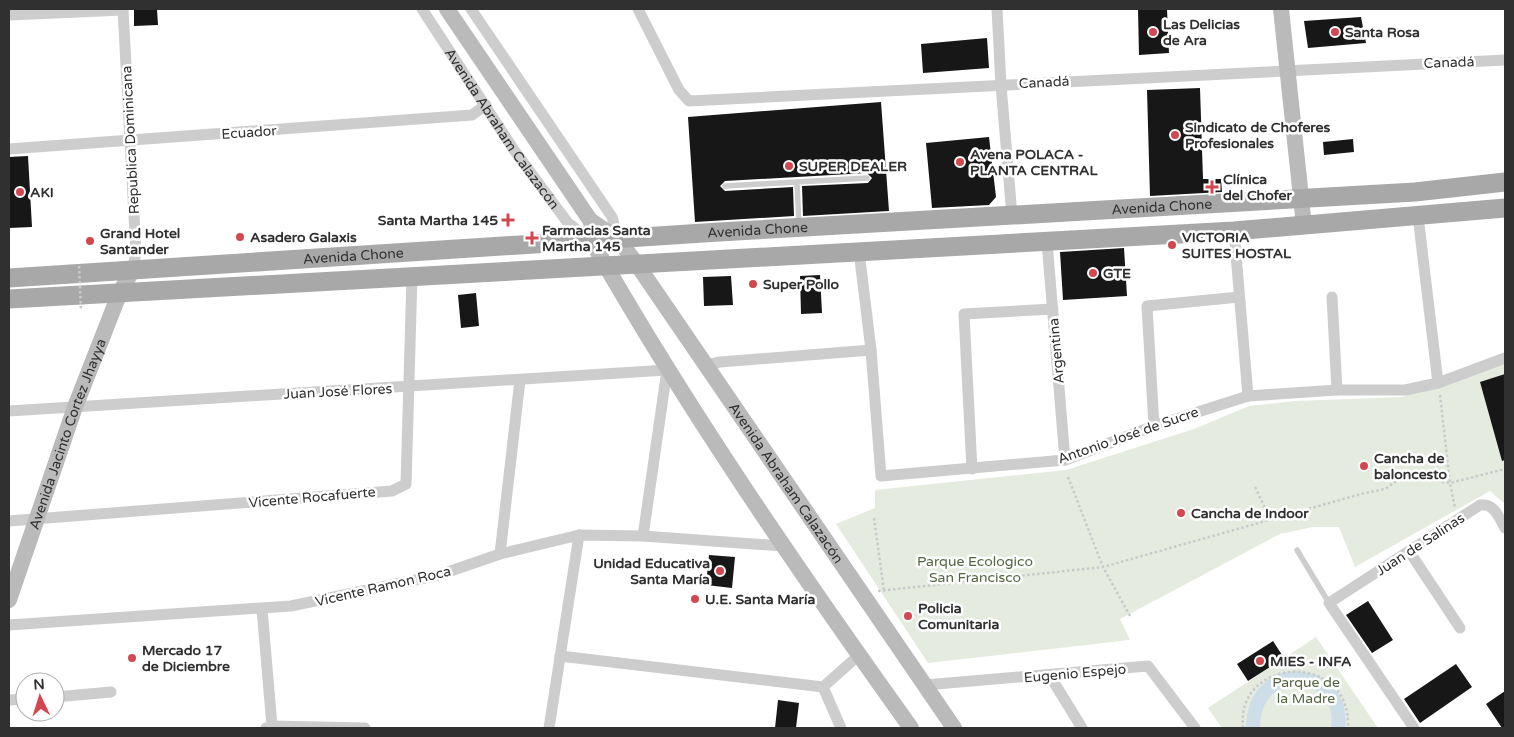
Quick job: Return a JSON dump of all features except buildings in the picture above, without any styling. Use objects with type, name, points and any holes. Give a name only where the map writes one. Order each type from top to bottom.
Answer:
[{"type":"main road","name":"Avenida Abraham Calazacón","points":[[446,9],[590,220],[618,239],[636,263],[954,728]]},
{"type":"main road","points":[[1281,9],[1304,226]]},
{"type":"main road","name":"Avenida Chone","points":[[9,278],[591,240],[1415,192],[1505,182]]},
{"type":"main road","name":"Avenida Chone","points":[[9,299],[605,264],[1234,231],[1505,208]]},
{"type":"main road","name":"Avenida Abraham Calazacón","points":[[590,220],[591,240],[668,370],[784,546],[911,728]]},
{"type":"main road","name":"Avenida Jacinto Cortez Jhayya","points":[[9,600],[75,407],[120,292],[132,271]]},
{"type":"street","points":[[9,15],[123,9]]},
{"type":"street","name":"Republica Dominicana","points":[[123,9],[136,253],[132,271]]},
{"type":"street","name":"Avenida Abraham Calazacón","points":[[422,9],[514,150],[568,223],[591,240]]},
{"type":"street","name":"Avenida Abraham Calazacón","points":[[471,9],[612,217],[618,239]]},
{"type":"street","name":"Canadá","points":[[638,9],[679,90],[689,101],[1288,69],[1505,60]]},
{"type":"street","points":[[998,9],[1001,85],[1012,216]]},
{"type":"street","name":"Ecuador","points":[[9,149],[472,115],[486,105]]},
{"type":"street","points":[[1418,216],[1438,383]]},
{"type":"street","points":[[1234,231],[1248,396]]},
{"type":"street","name":"Argentina","points":[[1047,242],[1065,460]]},
{"type":"street","name":"Antonio José de Sucre","points":[[859,251],[871,350],[880,476],[1065,460],[1154,426],[1248,396],[1337,390],[1405,390],[1438,383],[1505,358]]},
{"type":"street","name":"Vicente Rocafuerte","points":[[9,521],[392,491],[406,484],[412,276]]},
{"type":"street","points":[[1154,426],[1147,306],[1239,297]]},
{"type":"street","points":[[1332,297],[1337,390]]},
{"type":"street","points":[[972,469],[964,314],[1053,309]]},
{"type":"street","points":[[706,365],[720,362],[871,350]]},
{"type":"street","points":[[643,536],[668,370]]},
{"type":"street","name":"Juan José Flores","points":[[9,411],[668,370]]},
{"type":"street","points":[[500,554],[520,380]]},
{"type":"street","name":"Juan de Salinas","points":[[1329,603],[1480,505],[1487,504],[1493,508],[1505,528]]},
{"type":"street","points":[[549,728],[579,535]]},
{"type":"street","name":"Vicente Ramon Roca","points":[[9,625],[262,609],[301,604],[440,576],[500,554],[579,535],[643,536],[784,546]]},
{"type":"street","points":[[1409,551],[1460,628]]},
{"type":"street","points":[[1329,603],[1414,728]]},
{"type":"street","points":[[262,609],[269,727],[365,728]]},
{"type":"street","points":[[560,656],[824,687],[859,655]]},
{"type":"street","name":"Eugenio Espejo","points":[[925,685],[1050,676],[1148,666],[1195,728]]},
{"type":"street","points":[[1050,676],[1082,728]]},
{"type":"street","points":[[824,687],[841,728]]},
{"type":"street","points":[[65,695],[111,692]]},
{"type":"lane","points":[[725,186],[867,178]]},
{"type":"lane","points":[[797,182],[800,228]]},
{"type":"lane","points":[[1297,550],[1329,603]]},
{"type":"path","points":[[79,266],[81,310]]},
{"type":"path","points":[[1438,383],[1450,483],[1456,510]]},
{"type":"path","points":[[878,591],[884,592],[1103,567],[1385,489],[1402,477],[1413,476],[1450,483],[1505,469]]},
{"type":"path","points":[[1068,477],[1103,567],[1130,616]]},
{"type":"path","points":[[1255,487],[1271,520]]},
{"type":"path","points":[[874,518],[884,592]]},
{"type":"path","points":[[1244,728],[1244,711],[1249,698],[1258,686],[1275,675],[1296,670],[1310,672],[1323,678],[1334,687],[1343,699],[1347,712],[1348,728]]},
{"type":"green space","name":"Parque Ecologico San Francisco","points":[[1505,361],[1505,504],[1490,491],[1355,567],[1339,527],[1313,527],[1280,534],[1120,619],[1130,640],[928,663],[836,524],[875,508],[875,490],[1066,470],[1194,429],[1249,406],[1295,401],[1402,397]]},
{"type":"green space","name":"Parque de la Madre","points":[[1316,637],[1378,728],[1222,728],[1208,708]]},
{"type":"waterway","points":[[1253,728],[1257,705],[1268,689],[1283,680],[1299,678],[1315,683],[1329,693],[1337,708],[1338,728]]},
{"type":"place","name":"Las Delicias de Ara","points":[[1153,32]]},
{"type":"place","name":"Santa Rosa","points":[[1335,32]]},
{"type":"place","name":"Sindicato de Choferes Profesionales","points":[[1175,135]]},
{"type":"place","name":"Avena POLACA - PLANTA CENTRAL","points":[[960,162]]},
{"type":"place","name":"SUPER DEALER","points":[[789,166]]},
{"type":"place","name":"Clínica del Chofer","points":[[1212,187]]},
{"type":"place","name":"AKI","points":[[20,192]]},
{"type":"place","name":"Santa Martha 145","points":[[508,220]]},
{"type":"place","name":"Asadero Galaxis","points":[[240,237]]},
{"type":"place","name":"Farmacias Santa Martha 145","points":[[532,238]]},
{"type":"place","name":"Grand Hotel Santander","points":[[90,241]]},
{"type":"place","name":"VICTORIA SUITES HOSTAL","points":[[1172,245]]},
{"type":"place","name":"GTE","points":[[1093,273]]},
{"type":"place","name":"Super Pollo","points":[[753,284]]},
{"type":"place","name":"Cancha de baloncesto","points":[[1364,466]]},
{"type":"place","name":"Cancha de Indoor","points":[[1181,513]]},
{"type":"place","name":"Unidad Educativa Santa María","points":[[720,571]]},
{"type":"place","name":"U.E. Santa María","points":[[695,599]]},
{"type":"place","name":"Policia Comunitaria","points":[[908,616]]},
{"type":"place","name":"Mercado 17 de Diciembre","points":[[132,658]]},
{"type":"place","name":"MIES - INFA","points":[[1260,661]]}]
